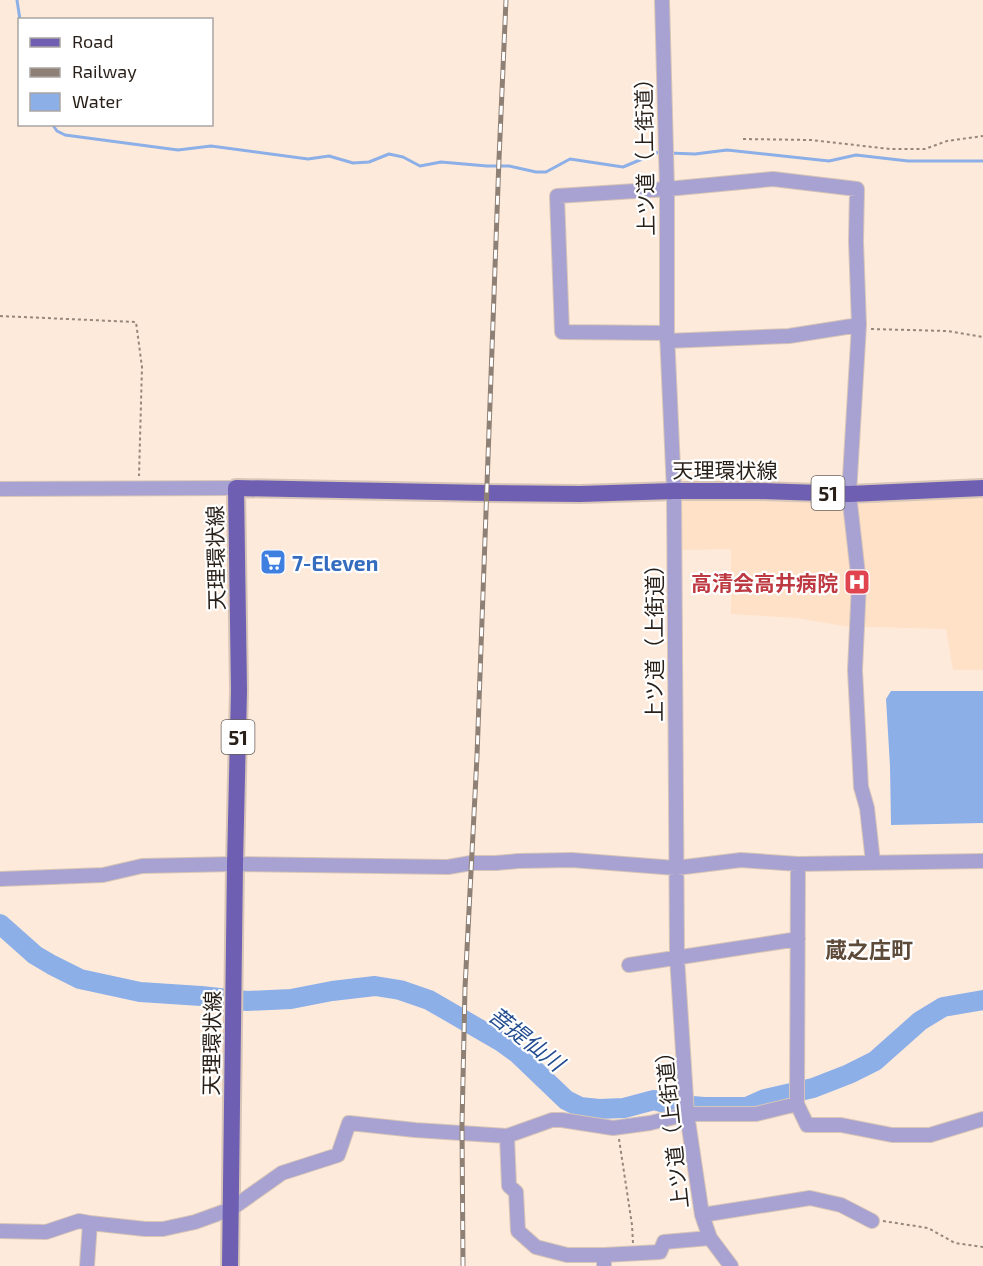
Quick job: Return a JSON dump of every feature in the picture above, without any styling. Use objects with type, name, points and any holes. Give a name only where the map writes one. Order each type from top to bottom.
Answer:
[{"type":"main road","name":"天理環状線","points":[[230,1266],[239,690],[236,488],[568,494],[759,491],[849,494],[983,488]]},
{"type":"street","name":"上ツ道（上街道）","points":[[662,0],[667,189],[667,337],[674,491],[677,957],[687,1114],[702,1215],[710,1238],[731,1266]]},
{"type":"street","points":[[859,327],[789,336],[667,337],[562,332],[557,196],[773,179],[857,189],[859,327],[849,494],[860,583],[855,670],[861,788],[867,808],[873,862]]},
{"type":"street","points":[[0,489],[236,488]]},
{"type":"street","points":[[0,879],[103,874],[142,866],[235,864],[448,867],[518,861],[572,860],[676,868],[741,860],[798,864],[983,861]]},
{"type":"street","points":[[798,864],[797,1104],[807,1125],[841,1125],[892,1136],[930,1135],[983,1119]]},
{"type":"street","points":[[629,965],[798,939]]},
{"type":"street","points":[[0,1231],[46,1232],[79,1221],[145,1229],[195,1222],[231,1209],[282,1173],[338,1155],[349,1123],[507,1136],[552,1120],[613,1128],[650,1124],[687,1114],[756,1114],[797,1104]]},
{"type":"street","points":[[507,1136],[507,1178],[508,1186],[516,1191],[518,1231],[536,1247],[567,1255],[604,1260],[633,1252],[660,1252],[664,1242],[710,1238]]},
{"type":"street","points":[[702,1215],[810,1198],[841,1206],[870,1220]]},
{"type":"street","points":[[87,1266],[90,1223]]},
{"type":"path","points":[[743,139],[811,140],[890,149],[925,149],[947,141],[983,136]]},
{"type":"path","points":[[0,316],[136,322],[142,367],[139,488]]},
{"type":"path","points":[[859,327],[947,331],[983,337]]},
{"type":"path","points":[[617,1127],[632,1225],[633,1252]]},
{"type":"path","points":[[870,1220],[928,1228],[955,1243],[983,1247]]},
{"type":"shaded area","name":"高清会高井病院","points":[[958,495],[983,495],[983,670],[953,670],[946,629],[856,628],[797,618],[731,614],[731,549],[678,550],[678,500],[859,504]]},
{"type":"water","points":[[891,691],[983,691],[983,823],[891,825],[886,699]]},
{"type":"waterway","points":[[17,0],[20,18]]},
{"type":"waterway","points":[[53,126],[65,135],[178,150],[211,146],[308,159],[329,156],[353,163],[369,162],[389,154],[403,157],[420,166],[441,162],[509,166],[536,172],[546,172],[570,159],[623,167],[662,152]]},
{"type":"waterway","points":[[669,153],[695,154],[727,150],[829,161],[856,155],[908,161],[983,161]]},
{"type":"waterway","name":"菩提仙川","points":[[0,924],[35,955],[80,979],[140,992],[247,1001],[291,999],[375,986],[400,990],[429,1000],[500,1041],[518,1054],[566,1100],[580,1107],[599,1109],[624,1108],[654,1100],[669,1104],[704,1107],[747,1107],[765,1099],[813,1088],[849,1074],[875,1061],[920,1021],[943,1007],[983,1000]]},
{"type":"railway","points":[[463,1266],[462,1125],[465,988],[477,756],[506,0]]},
{"type":"place","name":"7-Eleven","points":[[273,562]]},
{"type":"place","name":"高清会高井病院","points":[[857,582]]},
{"type":"district","name":"蔵之庄町","points":[[869,949]]}]
